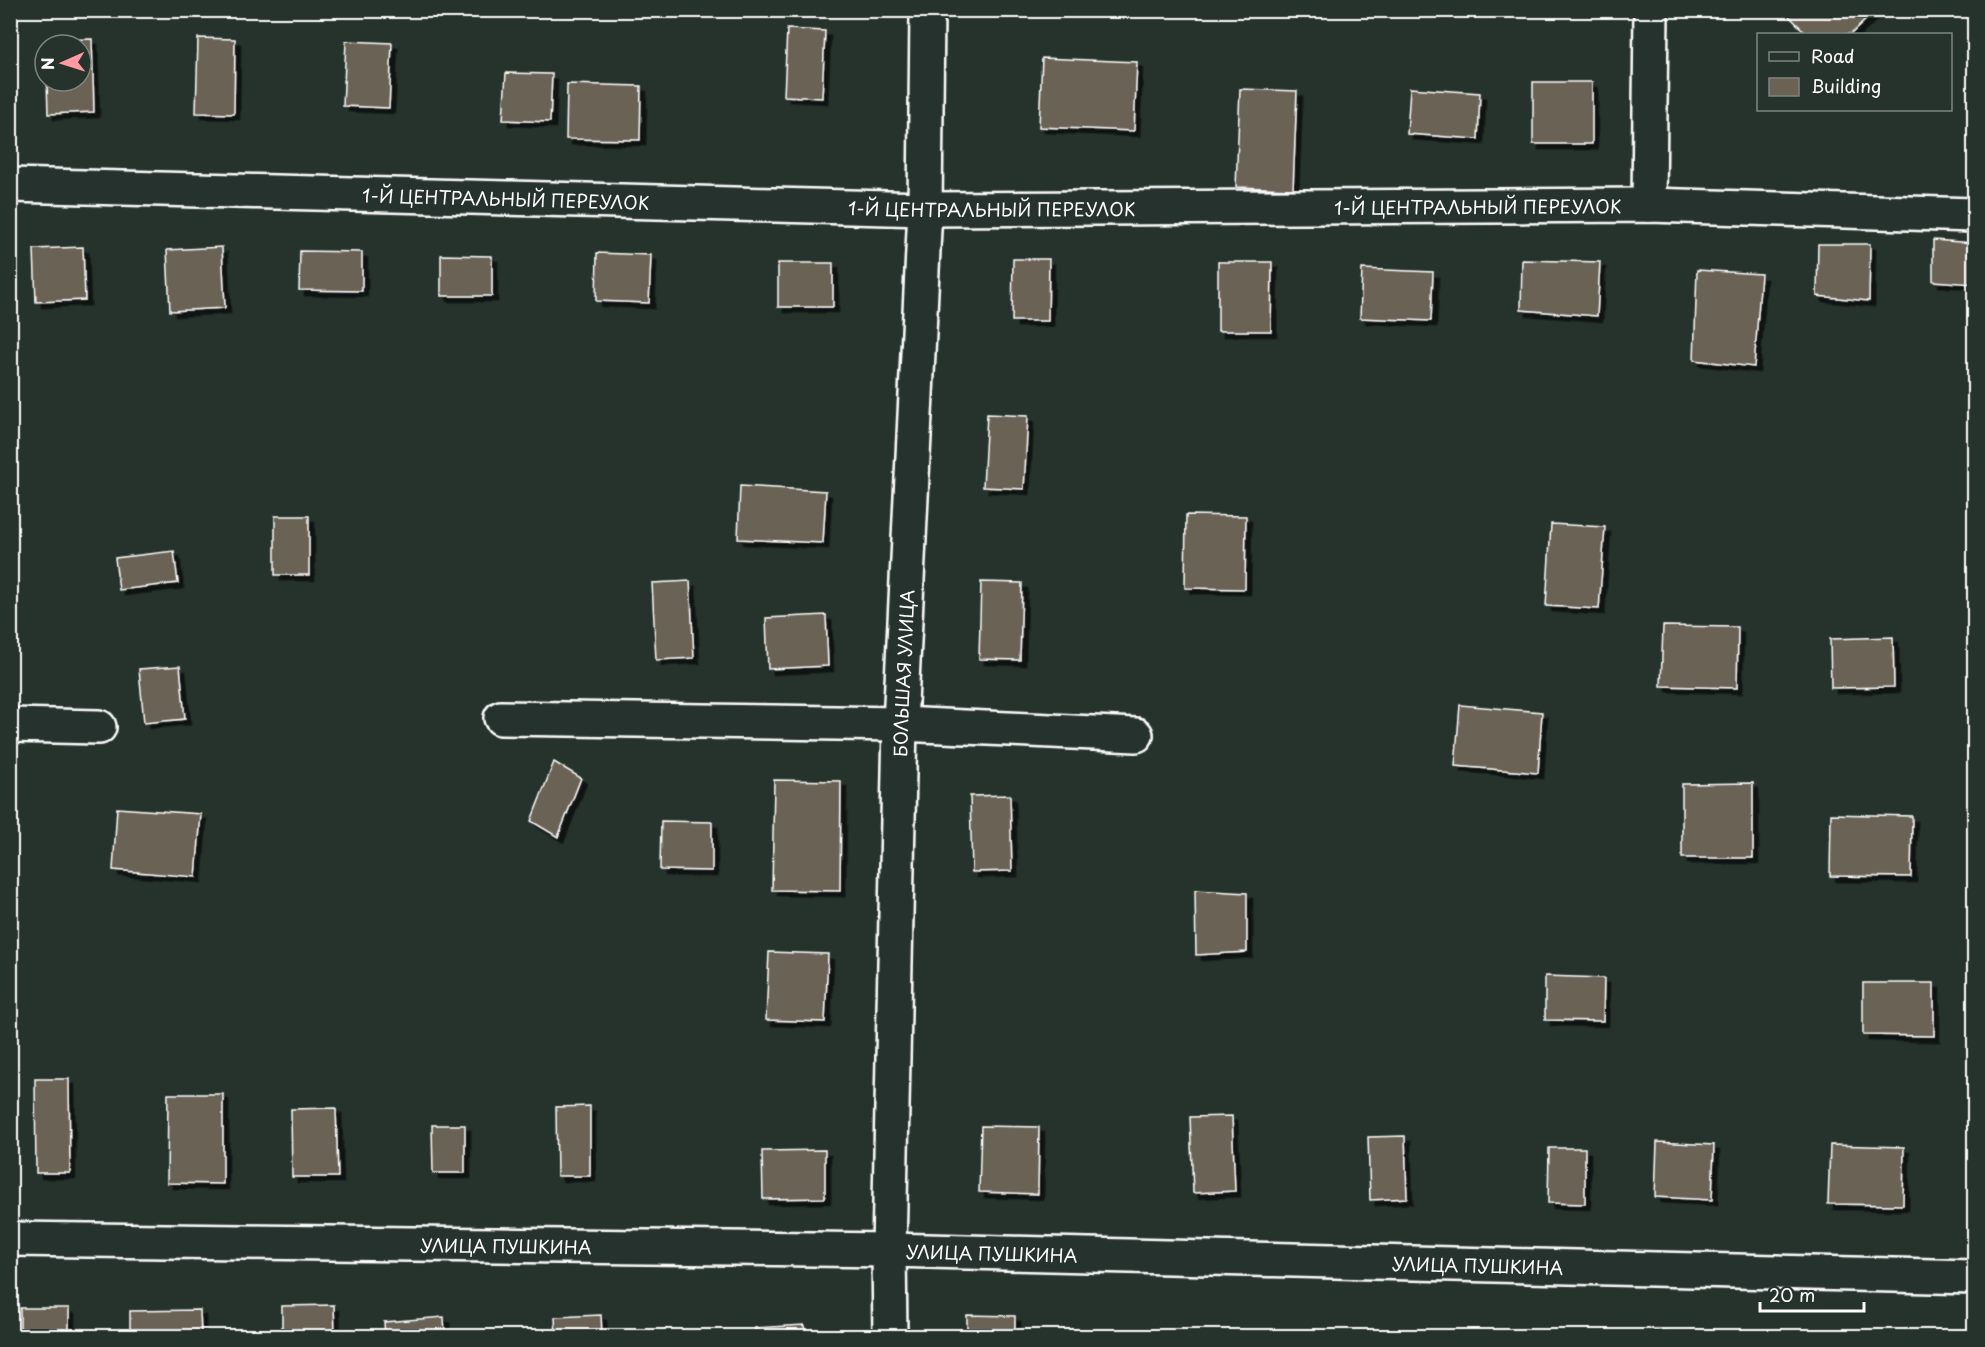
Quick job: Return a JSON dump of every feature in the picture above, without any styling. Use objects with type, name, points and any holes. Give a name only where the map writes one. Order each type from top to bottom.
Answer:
[{"type":"street","name":"БОЛЬШАЯ УЛИЦА","points":[[890,1336],[889,1250],[900,724],[925,209],[927,10]]},
{"type":"street","points":[[1649,206],[1651,10]]},
{"type":"street","name":"1-Й ЦЕНТРАЛЬНЫЙ ПЕРЕУЛОК","points":[[10,185],[925,209],[1649,206],[1974,215]]},
{"type":"street","points":[[501,718],[900,724],[1136,735]]},
{"type":"street","points":[[10,725],[99,727]]},
{"type":"street","name":"УЛИЦА ПУШКИНА","points":[[10,1239],[889,1250],[1974,1277]]},
{"type":"building","points":[[1787,10],[1876,10],[1852,33],[1806,33],[1785,12]]},
{"type":"building","points":[[787,29],[825,31],[822,98],[784,96]]},
{"type":"building","points":[[198,38],[235,39],[234,114],[196,113]]},
{"type":"building","points":[[346,41],[392,43],[389,108],[343,106]]},
{"type":"building","points":[[1042,58],[1137,62],[1134,131],[1039,127]]},
{"type":"building","points":[[506,73],[552,74],[550,122],[503,120]]},
{"type":"building","points":[[93,76],[94,112],[48,114],[47,93],[93,93]]},
{"type":"building","points":[[1533,82],[1592,82],[1592,144],[1533,144]]},
{"type":"building","points":[[567,84],[641,86],[640,140],[566,139]]},
{"type":"building","points":[[1410,88],[1480,93],[1478,139],[1407,134]]},
{"type":"building","points":[[1240,89],[1297,91],[1293,189],[1236,187]]},
{"type":"building","points":[[1933,240],[1974,243],[1974,284],[1933,281]]},
{"type":"building","points":[[1818,244],[1870,244],[1869,301],[1817,296]]},
{"type":"building","points":[[83,247],[85,300],[36,302],[34,249]]},
{"type":"building","points":[[222,247],[225,308],[170,311],[167,250]]},
{"type":"building","points":[[300,251],[362,252],[362,291],[299,290]]},
{"type":"building","points":[[597,253],[651,255],[649,303],[596,301]]},
{"type":"building","points":[[441,255],[492,256],[492,296],[441,296]]},
{"type":"building","points":[[1013,259],[1049,259],[1048,321],[1012,321]]},
{"type":"building","points":[[1522,260],[1600,262],[1597,316],[1521,310]]},
{"type":"building","points":[[1218,262],[1272,262],[1271,331],[1218,331]]},
{"type":"building","points":[[778,263],[833,263],[833,307],[778,307]]},
{"type":"building","points":[[1362,269],[1433,272],[1431,321],[1360,318]]},
{"type":"building","points":[[1697,270],[1761,274],[1754,367],[1694,360]]},
{"type":"building","points":[[987,414],[1028,416],[1024,489],[983,487]]},
{"type":"building","points":[[740,486],[826,491],[823,543],[738,539]]},
{"type":"building","points":[[1186,515],[1246,516],[1245,589],[1185,588]]},
{"type":"building","points":[[275,516],[309,516],[309,575],[275,575]]},
{"type":"building","points":[[1551,524],[1605,527],[1599,609],[1546,606]]},
{"type":"building","points":[[174,551],[178,583],[119,590],[115,558]]},
{"type":"building","points":[[690,581],[694,658],[656,660],[652,583]]},
{"type":"building","points":[[981,582],[1022,583],[1020,660],[979,659]]},
{"type":"building","points":[[826,615],[828,666],[768,669],[766,618]]},
{"type":"building","points":[[1663,626],[1738,627],[1737,688],[1661,686]]},
{"type":"building","points":[[1893,637],[1894,687],[1831,688],[1830,639]]},
{"type":"building","points":[[180,666],[185,719],[144,723],[139,669]]},
{"type":"building","points":[[1460,705],[1542,712],[1538,773],[1455,766]]},
{"type":"building","points":[[554,762],[581,778],[558,837],[531,821]]},
{"type":"building","points":[[774,780],[841,781],[840,891],[772,890]]},
{"type":"building","points":[[1753,783],[1753,858],[1682,858],[1682,784]]},
{"type":"building","points":[[1010,795],[1012,871],[972,872],[970,796]]},
{"type":"building","points":[[117,808],[201,814],[196,877],[113,870]]},
{"type":"building","points":[[1831,814],[1912,816],[1911,877],[1830,876]]},
{"type":"building","points":[[661,821],[712,822],[712,871],[660,870]]},
{"type":"building","points":[[1195,890],[1247,893],[1247,952],[1196,955]]},
{"type":"building","points":[[769,952],[828,954],[825,1022],[766,1020]]},
{"type":"building","points":[[1545,976],[1604,978],[1603,1021],[1545,1020]]},
{"type":"building","points":[[1863,983],[1934,983],[1934,1036],[1863,1035]]},
{"type":"building","points":[[35,1079],[69,1079],[70,1173],[36,1173]]},
{"type":"building","points":[[168,1094],[223,1094],[223,1184],[167,1183]]},
{"type":"building","points":[[590,1106],[590,1176],[557,1176],[556,1107]]},
{"type":"building","points":[[336,1108],[338,1177],[292,1177],[291,1109]]},
{"type":"building","points":[[1232,1116],[1235,1191],[1193,1193],[1190,1117]]},
{"type":"building","points":[[432,1125],[465,1125],[465,1173],[433,1173]]},
{"type":"building","points":[[981,1126],[1039,1127],[1038,1194],[979,1192]]},
{"type":"building","points":[[1405,1136],[1407,1198],[1370,1200],[1368,1137]]},
{"type":"building","points":[[1657,1142],[1714,1145],[1712,1200],[1655,1197]]},
{"type":"building","points":[[1830,1145],[1904,1147],[1903,1205],[1828,1204]]},
{"type":"building","points":[[1549,1148],[1585,1148],[1585,1204],[1548,1203]]},
{"type":"building","points":[[825,1150],[825,1198],[763,1199],[762,1151]]},
{"type":"building","points":[[334,1305],[335,1336],[282,1336],[282,1306]]},
{"type":"building","points":[[20,1308],[69,1308],[69,1336],[20,1336]]},
{"type":"building","points":[[200,1310],[201,1336],[130,1336],[130,1311]]},
{"type":"building","points":[[601,1315],[602,1336],[556,1336],[555,1317]]},
{"type":"building","points":[[967,1315],[1015,1316],[1015,1336],[967,1336]]},
{"type":"building","points":[[444,1317],[445,1336],[385,1336],[384,1322]]},
{"type":"building","points":[[804,1325],[805,1336],[756,1336],[755,1328]]},
{"type":"building","points":[[1654,1331],[1704,1334],[1704,1336],[1653,1336]]},
{"type":"building","points":[[1437,1334],[1437,1336],[1371,1336]]}]
